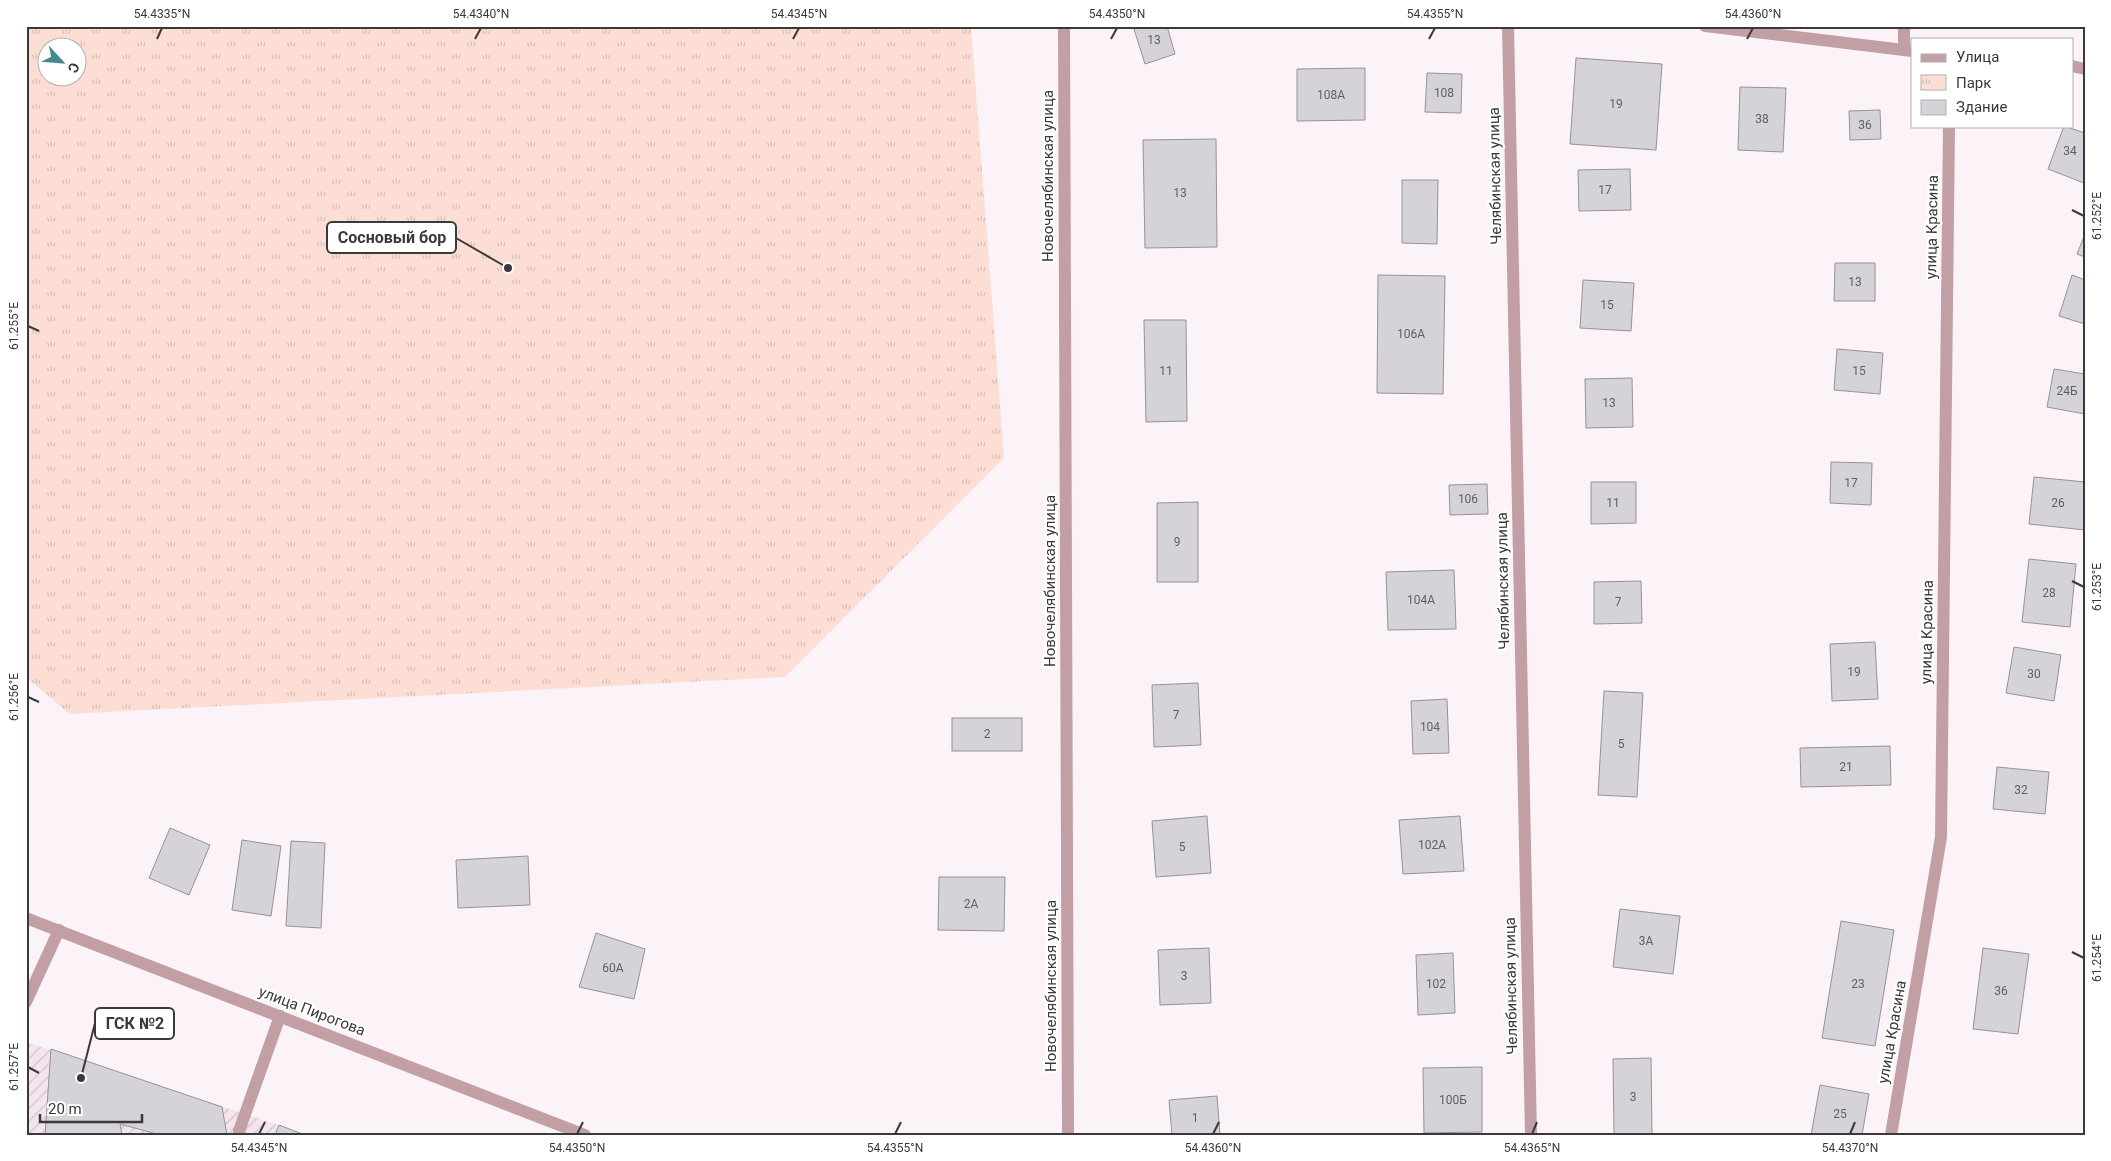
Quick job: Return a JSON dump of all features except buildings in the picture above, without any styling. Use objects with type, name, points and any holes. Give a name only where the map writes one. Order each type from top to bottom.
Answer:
[{"type":"street","name":"Новочелябинская улица","points":[[1064,26],[1068,1135]]},
{"type":"street","name":"Челябинская улица","points":[[1508,26],[1531,1135]]},
{"type":"street","points":[[1706,26],[1908,51],[1904,26]]},
{"type":"street","name":"улица Красина","points":[[1891,1135],[1941,837],[1949,128]]},
{"type":"street","name":"улица Пирогова","points":[[26,918],[585,1135]]},
{"type":"street","points":[[26,1002],[59,930]]},
{"type":"street","points":[[240,1135],[239,1130],[280,1016]]},
{"type":"shaded area","points":[[26,1042],[279,1125],[305,1135],[26,1135]]},
{"type":"green space","points":[[26,26],[971,26],[1004,458],[785,677],[69,714],[26,677]]},
{"type":"place","name":"Сосновый бор","points":[[508,268]]},
{"type":"place","name":"ГСК №2","points":[[81,1078]]}]
